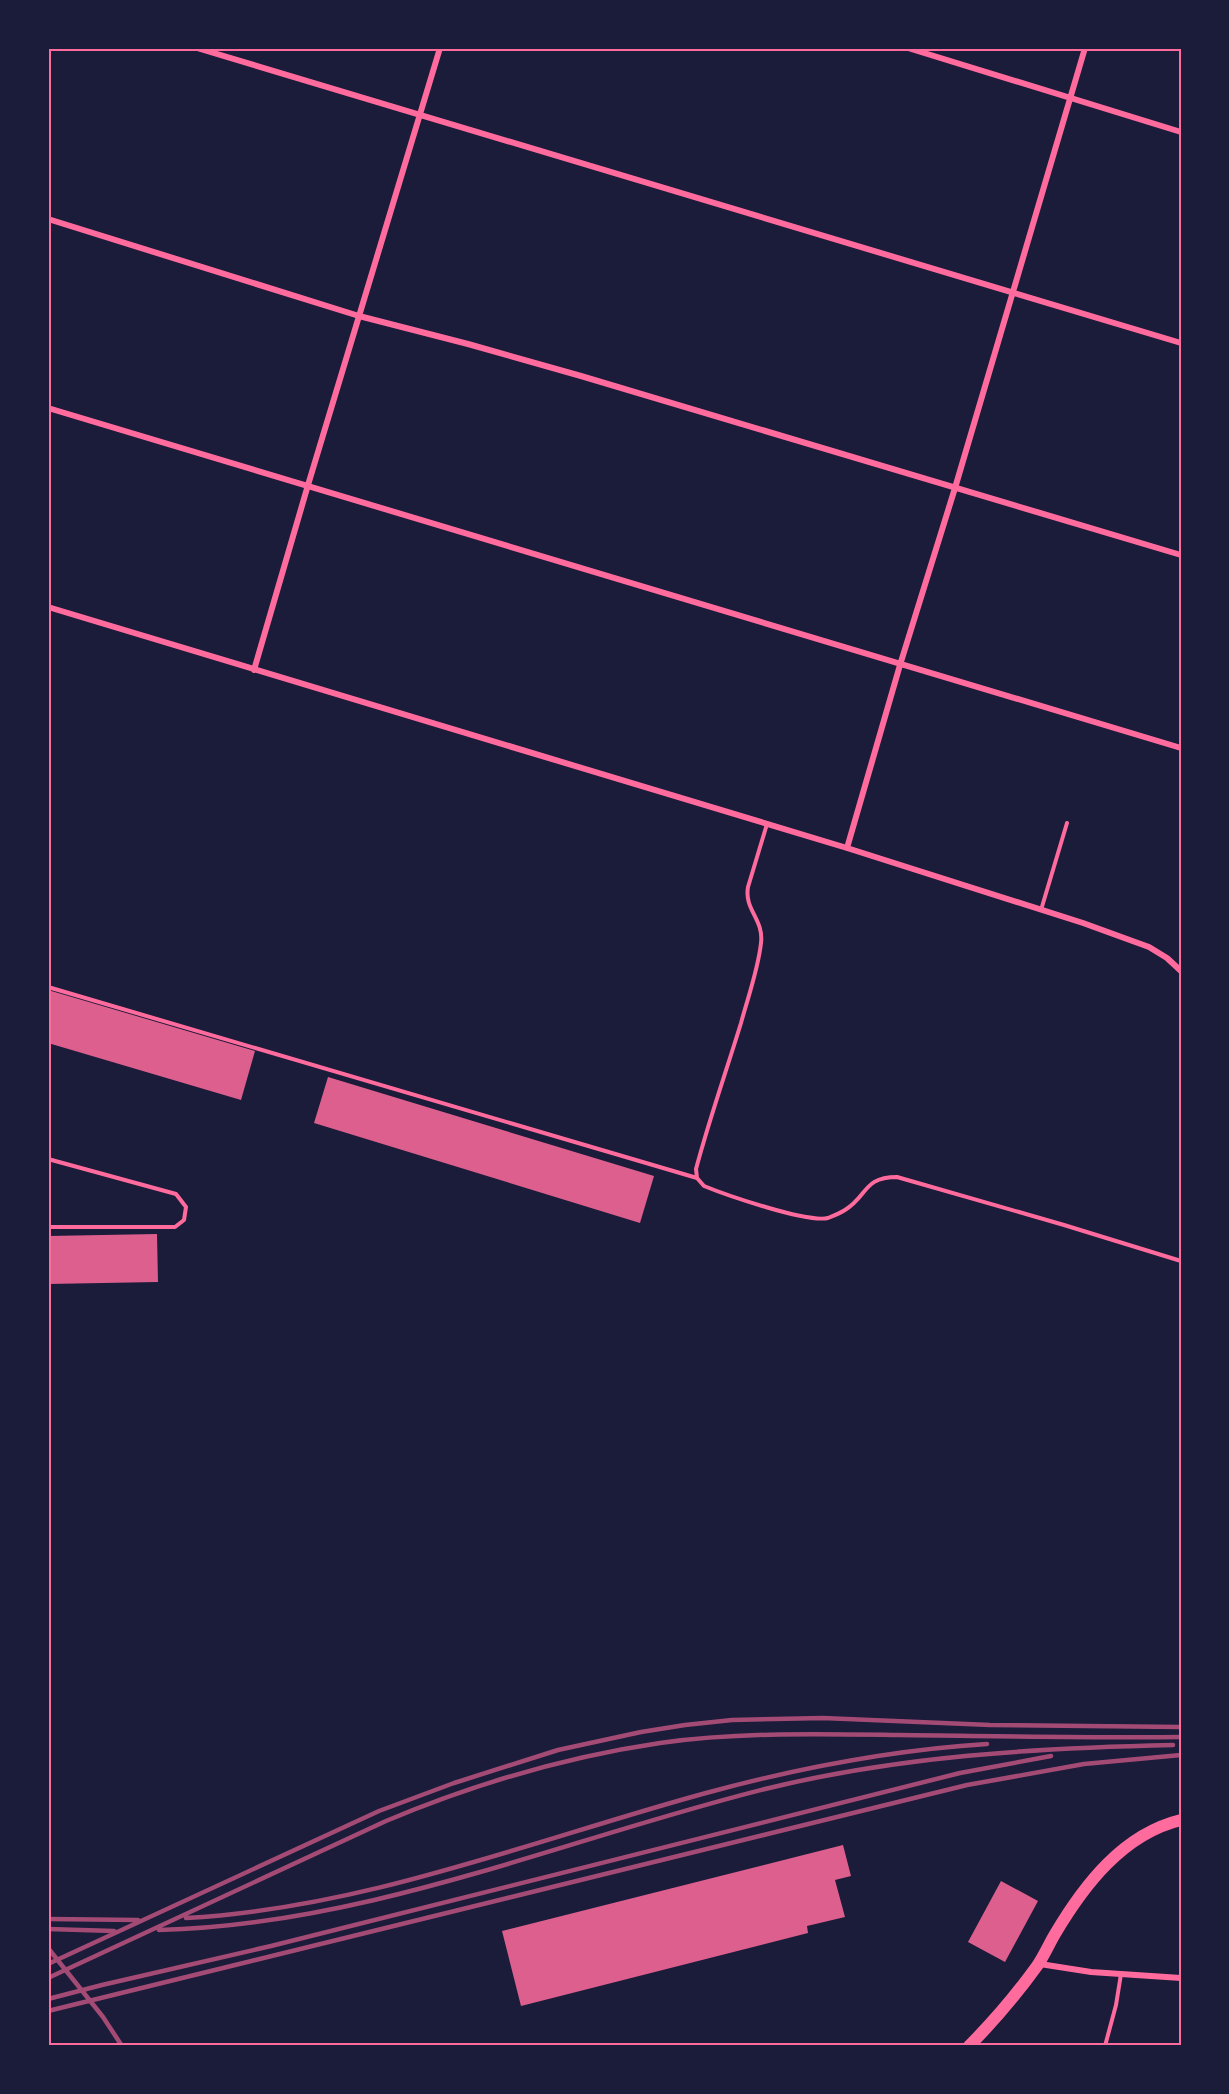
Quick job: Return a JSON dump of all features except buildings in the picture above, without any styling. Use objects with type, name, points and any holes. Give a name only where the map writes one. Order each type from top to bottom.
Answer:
[{"type":"main road","points":[[969,2046],[1003,2011],[1039,1964],[1066,1917],[1104,1867],[1124,1848],[1153,1830],[1181,1820]]},
{"type":"street","points":[[197,48],[1181,343]]},
{"type":"street","points":[[254,670],[440,48]]},
{"type":"street","points":[[908,48],[1181,132]]},
{"type":"street","points":[[847,848],[1085,48]]},
{"type":"street","points":[[48,219],[359,316],[570,373],[1181,555]]},
{"type":"street","points":[[48,408],[1181,748]]},
{"type":"street","points":[[48,607],[847,848],[1041,910],[1149,947],[1167,958],[1181,971]]},
{"type":"street","points":[[1039,1964],[1091,1972],[1181,1978]]},
{"type":"lane","points":[[1041,910],[1067,823]]},
{"type":"lane","points":[[697,1178],[696,1169],[700,1153],[747,1002],[761,944],[761,926],[746,897],[767,824]]},
{"type":"lane","points":[[48,987],[697,1178],[704,1186],[714,1190],[798,1216],[828,1218],[847,1209],[870,1184],[879,1179],[897,1177],[1064,1224],[1181,1261]]},
{"type":"lane","points":[[48,1159],[176,1194],[186,1207],[184,1220],[175,1227],[48,1227]]},
{"type":"lane","points":[[1105,2046],[1116,2006],[1121,1974]]},
{"type":"railway","points":[[48,1964],[379,1811],[454,1783],[558,1750],[641,1732],[732,1720],[823,1718],[990,1725],[1181,1727]]},
{"type":"railway","points":[[48,1978],[386,1821],[453,1795],[520,1773],[589,1756],[690,1739],[779,1734],[1181,1737]]},
{"type":"railway","points":[[186,1918],[253,1912],[319,1901],[384,1886],[513,1851],[642,1811],[775,1776],[845,1761],[987,1744]]},
{"type":"railway","points":[[159,1930],[237,1925],[313,1913],[389,1896],[465,1876],[690,1809],[815,1778],[917,1761],[968,1756],[1070,1748],[1173,1745]]},
{"type":"railway","points":[[48,2011],[967,1785],[1084,1764],[1181,1755]]},
{"type":"railway","points":[[48,1999],[271,1946],[960,1773],[1051,1756]]},
{"type":"railway","points":[[48,1919],[138,1920]]},
{"type":"railway","points":[[48,1929],[114,1931]]},
{"type":"railway","points":[[48,1948],[103,2017],[122,2046]]}]
